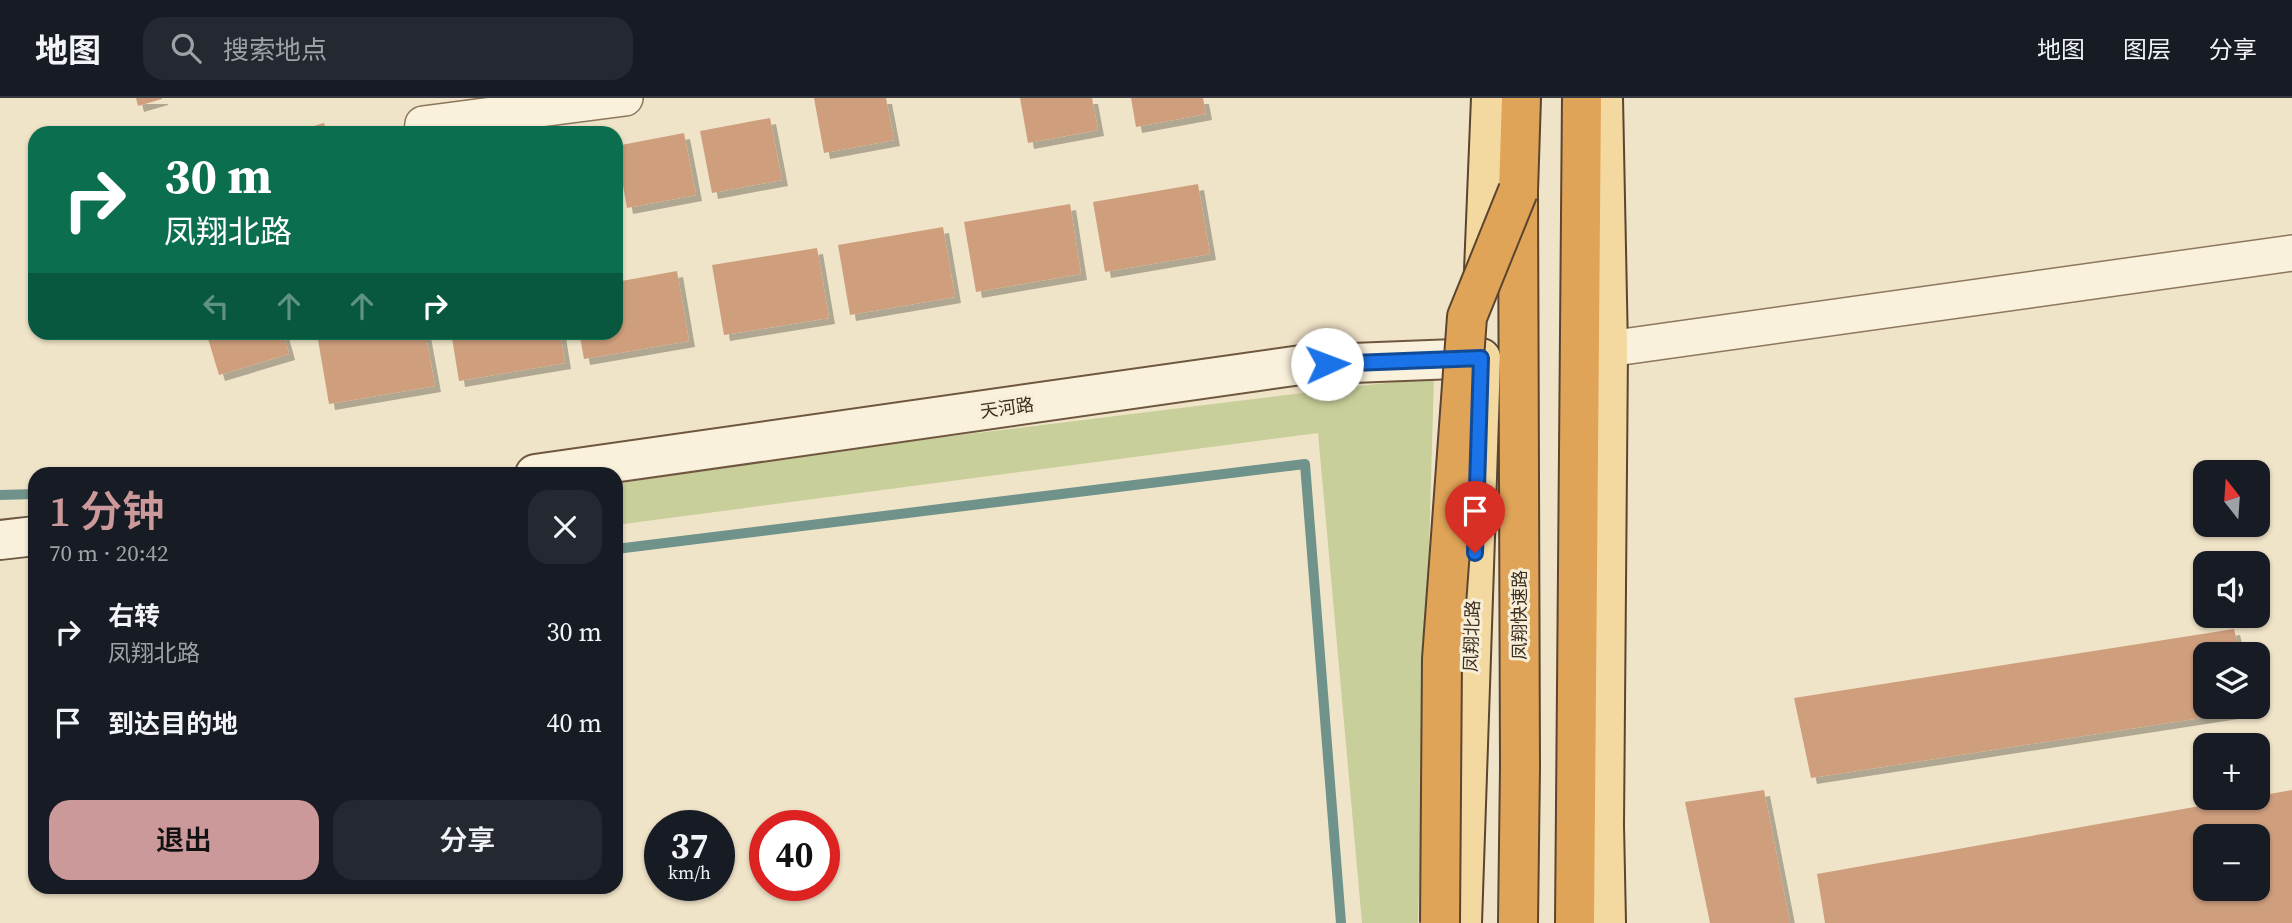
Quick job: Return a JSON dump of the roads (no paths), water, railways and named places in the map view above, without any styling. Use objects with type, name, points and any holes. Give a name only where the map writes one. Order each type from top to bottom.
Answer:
[{"type":"highway","name":"凤翔快速路","points":[[1518,923],[1518,191],[1521,98]]},
{"type":"highway","points":[[1575,923],[1582,98]]},
{"type":"highway","points":[[1440,923],[1441,659],[1468,317],[1518,191]]},
{"type":"main road","name":"凤翔北路","points":[[1462,923],[1491,98]]},
{"type":"main road","points":[[1603,98],[1608,349],[1604,825],[1606,923]]},
{"type":"street","points":[[423,126],[625,98]]},
{"type":"street","points":[[1608,349],[2292,253]]},
{"type":"street","name":"天河路","points":[[584,467],[1301,365],[1481,358]]},
{"type":"street","points":[[0,540],[28,537]]},
{"type":"waterway","points":[[623,548],[1305,464],[1341,923]]},
{"type":"waterway","points":[[0,495],[28,494]]}]
